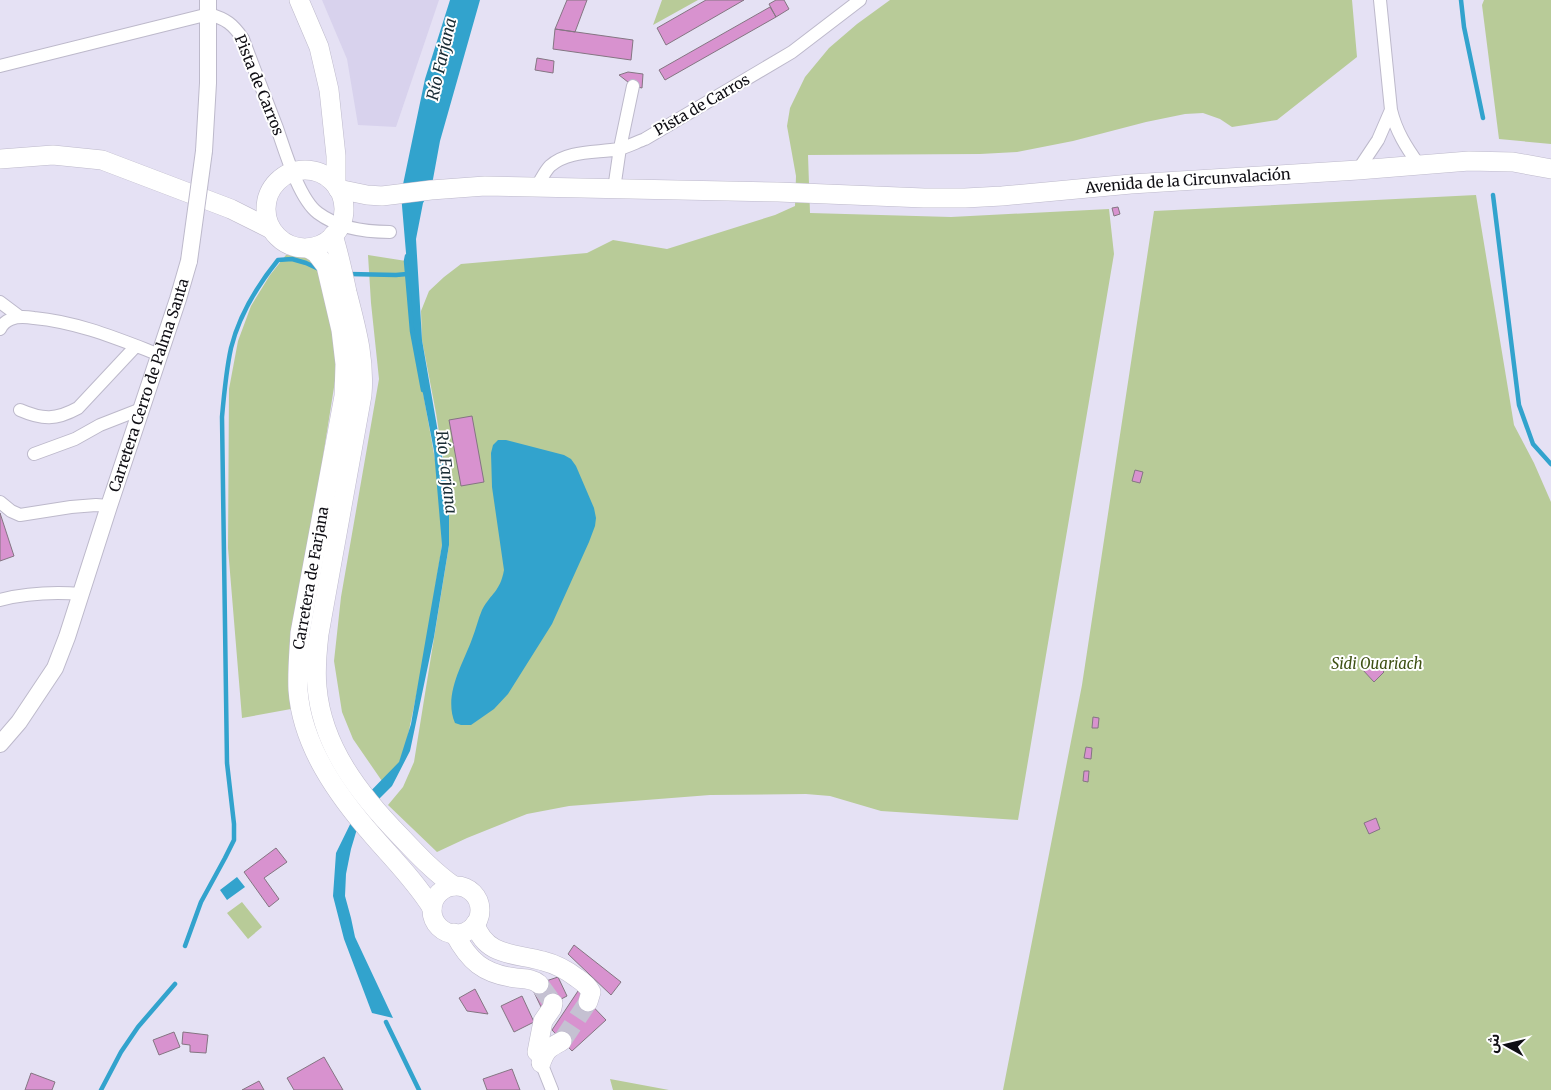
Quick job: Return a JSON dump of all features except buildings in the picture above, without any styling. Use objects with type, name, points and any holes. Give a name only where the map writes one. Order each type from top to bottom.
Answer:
[{"type":"main road","points":[[299,0],[319,47],[329,90],[335,142],[337,187]]},
{"type":"main road","points":[[271,229],[266,207],[268,195],[277,181],[302,171],[328,152],[335,142]]},
{"type":"main road","points":[[0,159],[53,155],[102,160],[231,209],[271,229],[283,242],[291,246],[308,248],[326,242],[339,226],[368,203],[382,196]]},
{"type":"main road","name":"Avenida de la Circunvalación","points":[[382,196],[485,186],[537,186],[965,198],[1131,184],[1469,161],[1498,161],[1551,170]]},
{"type":"main road","points":[[302,171],[321,173],[329,178],[337,187],[367,195],[382,196]]},
{"type":"main road","name":"Carretera de Farjana","points":[[337,187],[343,204],[339,226],[340,257],[335,271],[349,330],[363,361],[362,395],[324,601],[316,664],[317,688],[321,711],[336,753],[351,778],[382,818],[434,870],[454,886],[467,888],[477,898],[480,911],[475,924]]},
{"type":"main road","points":[[231,209],[268,195]]},
{"type":"main road","name":"Carretera de Farjana","points":[[308,248],[316,252],[335,271]]},
{"type":"main road","name":"Carretera de Farjana","points":[[349,330],[344,396],[300,633],[298,692],[308,734],[320,762],[340,795],[418,888],[432,908],[440,928],[454,933],[464,951],[478,966],[504,976],[535,982],[545,975],[544,961]]},
{"type":"main road","points":[[432,908],[433,902],[441,891],[454,886]]},
{"type":"main road","points":[[454,933],[466,932],[475,924],[484,941],[496,950],[544,961],[570,973],[589,987],[591,992],[588,1002]]},
{"type":"main road","points":[[539,1058],[543,1022],[552,1008],[552,1003]]},
{"type":"main road","points":[[539,1058],[550,1046],[562,1040]]},
{"type":"street","name":"Pista de Carros","points":[[537,186],[548,168],[557,161],[581,153],[620,148],[645,139],[792,52],[860,0]]},
{"type":"street","points":[[1380,0],[1391,110],[1401,139],[1419,165]]},
{"type":"street","name":"Pista de Carros","points":[[208,7],[235,27],[243,39],[302,171],[304,197],[316,212],[339,226],[360,230],[390,232]]},
{"type":"street","points":[[0,66],[208,7]]},
{"type":"street","name":"Carretera Cerro de Palma Santa","points":[[0,744],[19,722],[55,668],[68,636],[189,261],[204,151],[208,83],[208,7]]},
{"type":"street","points":[[614,189],[620,148],[633,86]]},
{"type":"street","points":[[1358,170],[1378,140],[1391,110]]},
{"type":"street","points":[[0,302],[20,317]]},
{"type":"street","points":[[0,329],[12,318],[50,319],[87,328],[160,355]]},
{"type":"street","points":[[20,410],[45,418],[55,418],[78,408],[136,346]]},
{"type":"street","points":[[34,454],[75,439],[100,425],[142,409]]},
{"type":"street","points":[[0,502],[11,511],[20,514],[71,507],[109,506]]},
{"type":"street","points":[[0,600],[30,594],[81,594]]},
{"type":"street","points":[[539,1058],[552,1090]]},
{"type":"shaded area","points":[[322,0],[439,0],[396,127],[358,125],[347,59]]},
{"type":"green space","points":[[662,0],[698,0],[653,25]]},
{"type":"green space","points":[[890,0],[1352,0],[1357,57],[1277,120],[1232,127],[1220,119],[1203,113],[1185,114],[1073,141],[1017,152],[808,155],[810,213],[951,217],[1109,209],[1114,254],[1018,820],[881,811],[830,796],[806,794],[710,795],[569,806],[527,814],[437,852],[388,805],[403,787],[414,762],[449,545],[449,496],[422,340],[421,311],[429,291],[461,264],[587,253],[613,240],[667,249],[775,215],[795,206],[796,176],[787,126],[790,108],[805,77],[829,48],[857,24]]},
{"type":"green space","points":[[1484,0],[1551,0],[1551,144],[1499,139],[1482,5]]},
{"type":"green space","name":"Sidi Ouariach","points":[[1476,195],[1514,425],[1534,463],[1551,502],[1551,1090],[1003,1090],[1082,685],[1154,211]]},
{"type":"green space","points":[[286,255],[306,256],[324,269],[338,362],[293,646],[291,709],[242,718],[228,548],[229,389],[238,341],[251,306],[270,275]]},
{"type":"green space","points":[[368,255],[406,261],[412,331],[441,493],[442,545],[424,658],[407,740],[399,763],[384,784],[353,739],[342,712],[334,661],[341,597],[379,379]]},
{"type":"green space","points":[[242,902],[262,927],[248,939],[227,913]]},
{"type":"green space","points":[[610,1079],[669,1090],[613,1090]]},
{"type":"water","points":[[450,0],[480,0],[440,141],[431,190],[423,203],[416,239],[422,340],[449,496],[449,545],[434,637],[410,751],[392,786],[369,809],[357,829],[346,874],[345,896],[355,937],[393,1018],[372,1013],[344,939],[333,896],[336,853],[362,800],[399,762],[411,724],[442,545],[434,451],[414,347],[401,194],[425,79]]},
{"type":"water","points":[[498,440],[506,440],[564,455],[571,459],[576,466],[594,508],[595,526],[552,624],[508,694],[494,709],[471,725],[461,725],[455,723],[452,712],[451,702],[456,680],[482,610],[498,588],[504,570],[492,487],[491,453],[493,445]]},
{"type":"water","points":[[237,877],[245,887],[227,900],[220,890]]},
{"type":"waterway","points":[[1461,0],[1464,27],[1483,118]]},
{"type":"waterway","points":[[1493,195],[1519,405],[1533,444],[1551,464]]},
{"type":"waterway","name":"Río Farjana","points":[[407,256],[412,331],[423,390]]},
{"type":"waterway","points":[[185,946],[201,902],[234,840],[227,763],[222,417],[229,357],[234,336],[244,313],[263,280],[278,260],[292,259],[321,270]]},
{"type":"waterway","points":[[349,274],[407,274]]},
{"type":"waterway","points":[[101,1090],[121,1052],[138,1027],[175,984]]},
{"type":"waterway","points":[[386,1022],[419,1090]]},
{"type":"tunnel","points":[[539,984],[553,1003]]},
{"type":"tunnel","points":[[562,1041],[588,1002]]}]
